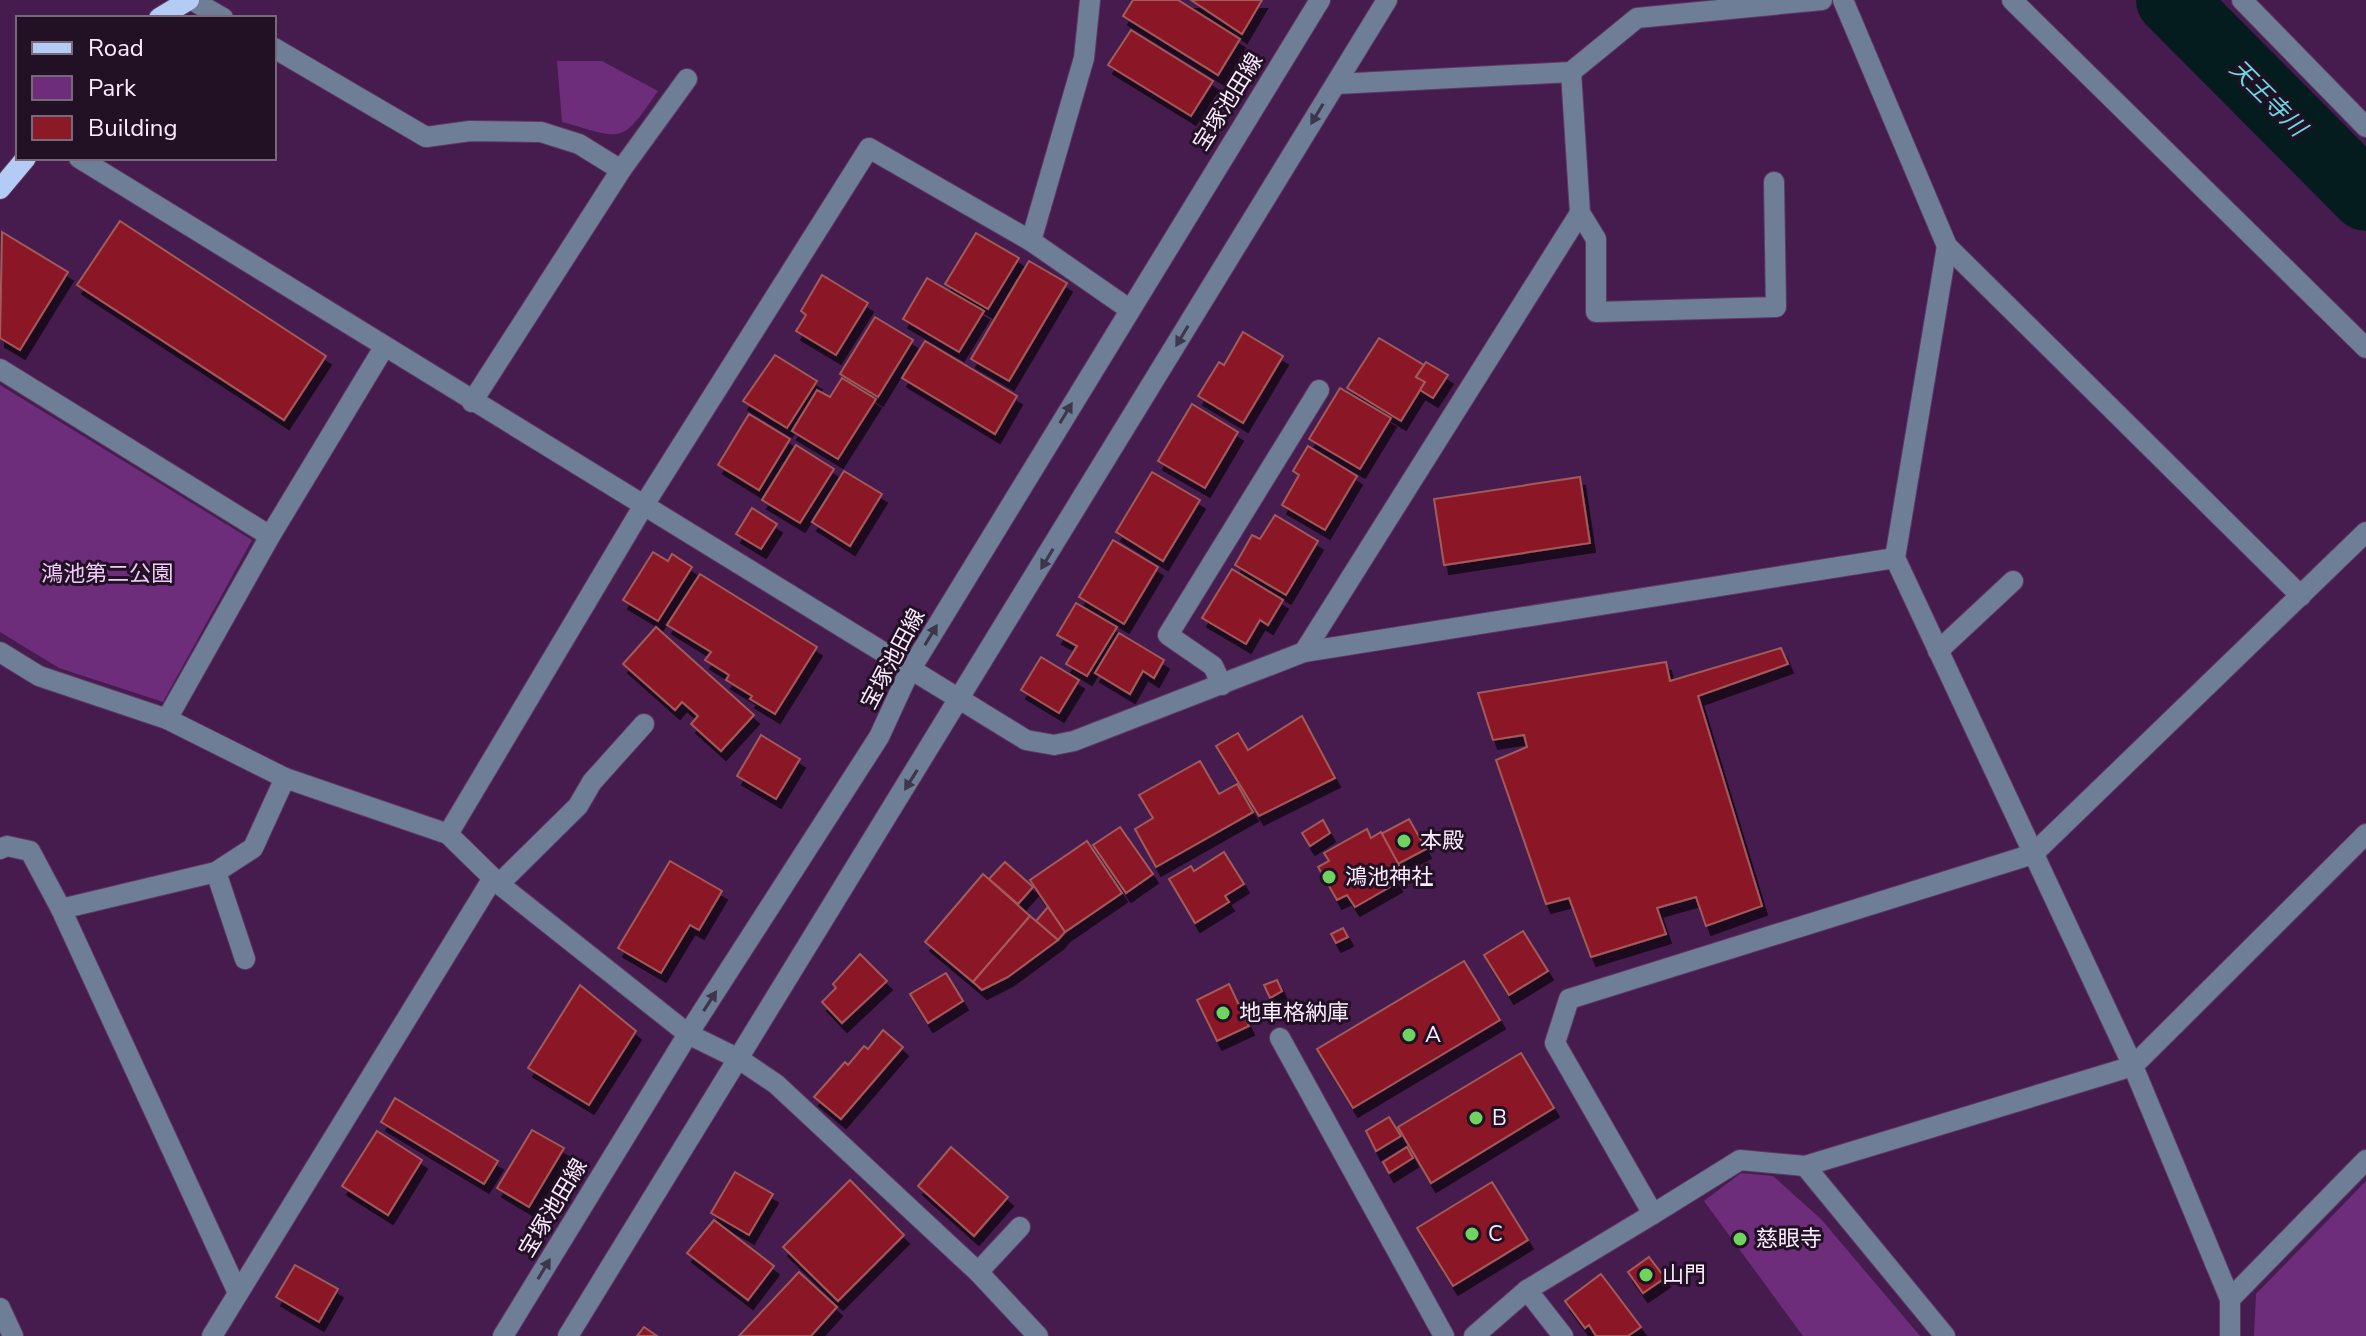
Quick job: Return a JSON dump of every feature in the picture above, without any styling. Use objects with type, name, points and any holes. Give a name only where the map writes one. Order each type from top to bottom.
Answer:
[{"type":"main road","points":[[163,16],[191,0]]},
{"type":"main road","points":[[0,189],[24,160]]},
{"type":"street","points":[[191,0],[219,16]]},
{"type":"street","points":[[1031,241],[1084,58],[1090,0]]},
{"type":"street","name":"宝塚池田線","points":[[503,1336],[688,1034],[879,737],[909,672],[1320,0]]},
{"type":"street","points":[[568,1336],[1387,0]]},
{"type":"street","points":[[1336,84],[1571,72],[1637,18],[1822,0]]},
{"type":"street","points":[[1843,0],[1947,246],[2301,596]]},
{"type":"street","points":[[2012,0],[2366,348]]},
{"type":"street","points":[[2242,0],[2366,127]]},
{"type":"street","points":[[276,49],[426,137],[470,131],[541,132],[579,144],[621,170]]},
{"type":"street","points":[[1571,72],[1580,213],[1596,239],[1596,312],[1776,307],[1774,182]]},
{"type":"street","points":[[472,402],[621,170],[687,79]]},
{"type":"street","points":[[448,834],[644,505],[869,148],[1031,241],[1129,309]]},
{"type":"street","points":[[82,160],[383,349],[644,505],[909,672],[1026,740],[1054,745],[1074,741],[1304,652],[1895,558]]},
{"type":"street","points":[[1304,652],[1580,213]]},
{"type":"street","points":[[1947,246],[1895,558],[2133,1066],[2230,1299],[2230,1336]]},
{"type":"street","points":[[167,719],[270,536],[383,349]]},
{"type":"street","points":[[0,369],[270,536]]},
{"type":"street","points":[[1222,685],[1213,666],[1168,635],[1319,390]]},
{"type":"street","points":[[1653,1214],[1555,1043],[1569,999],[2033,854],[2366,532]]},
{"type":"street","points":[[1938,651],[2013,581]]},
{"type":"street","points":[[0,652],[39,676],[167,719],[285,778],[448,834],[496,881],[688,1034],[739,1059],[776,1084],[978,1272],[1038,1336]]},
{"type":"street","points":[[212,1336],[496,881],[578,806],[592,782],[644,724]]},
{"type":"street","points":[[61,909],[216,872],[253,848],[285,778]]},
{"type":"street","points":[[1474,1336],[1527,1290],[1740,1160],[1805,1166],[2133,1066],[2366,834]]},
{"type":"street","points":[[0,849],[7,846],[30,851],[61,909],[238,1293]]},
{"type":"street","points":[[216,872],[245,959]]},
{"type":"street","points":[[1280,1038],[1444,1336]]},
{"type":"street","points":[[2230,1299],[2366,1160]]},
{"type":"street","points":[[1805,1166],[1945,1336]]},
{"type":"street","points":[[978,1272],[1020,1227]]},
{"type":"street","points":[[1527,1290],[1563,1336]]},
{"type":"street","points":[[0,1308],[13,1336]]},
{"type":"green space","points":[[557,61],[602,61],[658,91],[636,121],[619,134],[562,122]]},
{"type":"green space","name":"鴻池第二公園","points":[[0,385],[252,540],[163,702],[59,668],[0,632]]},
{"type":"green space","points":[[1741,1173],[1773,1176],[1821,1219],[1920,1336],[1803,1336],[1704,1201]]},
{"type":"green space","points":[[2366,1181],[2366,1336],[2254,1336],[2256,1294]]},
{"type":"building","points":[[1133,0],[1178,0],[1240,39],[1218,75],[1123,16]]},
{"type":"building","points":[[1191,0],[1262,0],[1242,34]]},
{"type":"building","points":[[1131,30],[1213,81],[1191,116],[1108,65]]},
{"type":"building","points":[[120,221],[326,356],[284,420],[77,285]]},
{"type":"building","points":[[2,232],[68,272],[20,350],[0,338]]},
{"type":"building","points":[[976,233],[1019,258],[988,309],[945,284]]},
{"type":"building","points":[[1029,261],[1067,283],[1009,381],[971,359]]},
{"type":"building","points":[[822,275],[868,303],[836,355],[796,331],[806,315],[801,311]]},
{"type":"building","points":[[927,278],[984,311],[959,352],[903,319]]},
{"type":"building","points":[[875,317],[913,340],[878,397],[840,374]]},
{"type":"building","points":[[1243,332],[1283,356],[1243,423],[1198,396],[1219,362],[1224,365]]},
{"type":"building","points":[[1379,338],[1424,365],[1416,377],[1425,382],[1401,421],[1347,388]]},
{"type":"building","points":[[925,341],[1017,396],[995,434],[902,378]]},
{"type":"building","points":[[775,355],[817,381],[787,428],[743,401]]},
{"type":"building","points":[[1426,362],[1448,375],[1433,398],[1420,390],[1425,382],[1416,377]]},
{"type":"building","points":[[842,378],[876,399],[838,459],[792,431],[817,390],[830,397]]},
{"type":"building","points":[[1340,388],[1391,418],[1360,469],[1309,439]]},
{"type":"building","points":[[1192,404],[1238,432],[1205,488],[1158,461]]},
{"type":"building","points":[[749,414],[790,439],[759,490],[718,465]]},
{"type":"building","points":[[796,445],[834,469],[800,523],[762,500]]},
{"type":"building","points":[[1308,446],[1357,476],[1325,530],[1282,505],[1299,475],[1293,471]]},
{"type":"building","points":[[844,471],[882,494],[850,546],[812,522]]},
{"type":"building","points":[[1152,472],[1200,500],[1163,561],[1116,532]]},
{"type":"building","points":[[1580,477],[1590,543],[1444,565],[1434,499]]},
{"type":"building","points":[[752,508],[777,524],[761,549],[736,534]]},
{"type":"building","points":[[1275,515],[1318,541],[1286,595],[1235,565],[1252,535],[1260,539]]},
{"type":"building","points":[[1113,540],[1158,567],[1124,624],[1079,597]]},
{"type":"building","points":[[653,552],[668,561],[672,554],[692,567],[658,621],[623,600]]},
{"type":"building","points":[[1232,569],[1283,600],[1268,625],[1260,620],[1246,644],[1202,618]]},
{"type":"building","points":[[700,574],[817,647],[775,714],[750,699],[752,696],[726,680],[729,675],[705,660],[711,652],[667,625]]},
{"type":"building","points":[[1076,603],[1117,627],[1087,676],[1066,664],[1077,646],[1057,635]]},
{"type":"building","points":[[656,627],[754,715],[721,751],[691,724],[698,716],[682,702],[675,710],[623,664]]},
{"type":"building","points":[[1119,633],[1164,660],[1154,678],[1143,671],[1130,694],[1095,673]]},
{"type":"building","points":[[1781,648],[1788,664],[1698,696],[1762,906],[1706,926],[1696,897],[1657,908],[1666,934],[1591,957],[1569,898],[1546,904],[1496,760],[1527,747],[1524,735],[1493,740],[1478,693],[1666,662],[1670,681]]},
{"type":"building","points":[[1041,657],[1079,680],[1059,713],[1021,690]]},
{"type":"building","points":[[1302,716],[1335,778],[1259,816],[1216,746],[1238,733],[1248,750]]},
{"type":"building","points":[[761,735],[800,759],[776,799],[737,776]]},
{"type":"building","points":[[1200,761],[1219,794],[1237,784],[1253,812],[1156,867],[1135,829],[1153,818],[1139,795]]},
{"type":"building","name":"本殿","points":[[1409,819],[1426,849],[1398,864],[1381,834]]},
{"type":"building","points":[[1323,820],[1330,833],[1310,846],[1302,833]]},
{"type":"building","points":[[1120,827],[1153,874],[1126,893],[1093,845]]},
{"type":"building","points":[[1367,829],[1371,838],[1381,832],[1399,865],[1390,871],[1397,883],[1355,907],[1347,895],[1337,900],[1318,867],[1329,861],[1324,853]]},
{"type":"building","points":[[1087,841],[1122,893],[1065,932],[1030,880]]},
{"type":"building","points":[[1224,852],[1244,884],[1225,896],[1229,902],[1195,923],[1169,879],[1191,866],[1194,871]]},
{"type":"building","points":[[670,861],[722,891],[699,930],[690,925],[661,973],[618,948]]},
{"type":"building","points":[[1005,862],[1033,887],[1018,904],[989,879]]},
{"type":"building","points":[[983,874],[1030,916],[973,982],[925,942]]},
{"type":"building","points":[[1048,907],[1065,932],[1058,940],[1036,921]]},
{"type":"building","points":[[1030,916],[1058,940],[1008,977],[982,990],[973,982]]},
{"type":"building","points":[[1343,928],[1348,937],[1336,943],[1331,934]]},
{"type":"building","points":[[1523,931],[1548,971],[1509,995],[1484,955]]},
{"type":"building","points":[[860,954],[887,981],[842,1023],[822,1002],[836,988],[833,984]]},
{"type":"building","name":"A","points":[[1464,961],[1500,1020],[1353,1108],[1317,1049]]},
{"type":"building","points":[[946,973],[963,1001],[928,1023],[910,994]]},
{"type":"building","points":[[1277,980],[1282,991],[1270,998],[1264,985]]},
{"type":"building","name":"地車格納庫","points":[[1229,984],[1249,1026],[1217,1041],[1197,1000]]},
{"type":"building","points":[[580,985],[636,1031],[589,1105],[528,1068]]},
{"type":"building","points":[[883,1030],[903,1047],[841,1119],[814,1097],[845,1062],[848,1065],[864,1046],[868,1049]]},
{"type":"building","name":"B","points":[[1521,1053],[1554,1108],[1431,1183],[1398,1127]]},
{"type":"building","points":[[395,1098],[498,1161],[484,1184],[381,1122]]},
{"type":"building","points":[[1389,1117],[1401,1136],[1376,1151],[1366,1131]]},
{"type":"building","points":[[532,1130],[564,1148],[529,1207],[497,1188]]},
{"type":"building","points":[[377,1131],[422,1160],[388,1215],[342,1186]]},
{"type":"building","points":[[951,1147],[1008,1197],[974,1236],[918,1186]]},
{"type":"building","points":[[1407,1147],[1413,1158],[1389,1173],[1383,1162]]},
{"type":"building","points":[[735,1172],[773,1194],[749,1235],[711,1213]]},
{"type":"building","points":[[850,1180],[904,1235],[838,1301],[783,1247]]},
{"type":"building","name":"C","points":[[1492,1182],[1528,1240],[1453,1286],[1417,1228]]},
{"type":"building","points":[[714,1220],[774,1266],[748,1300],[687,1253]]},
{"type":"building","name":"山門","points":[[1649,1257],[1665,1278],[1643,1293],[1628,1272]]},
{"type":"building","points":[[295,1265],[338,1289],[319,1322],[276,1297]]},
{"type":"building","points":[[799,1272],[837,1307],[811,1336],[739,1336]]},
{"type":"building","points":[[1601,1274],[1641,1327],[1628,1336],[1596,1336],[1589,1325],[1585,1328],[1565,1301]]},
{"type":"building","points":[[644,1327],[657,1336],[637,1336]]},
{"type":"waterway","name":"天王寺川","points":[[2171,0],[2366,196]]},
{"type":"place","name":"本殿","points":[[1404,841]]},
{"type":"place","name":"鴻池神社","points":[[1329,877]]},
{"type":"place","name":"地車格納庫","points":[[1223,1013]]},
{"type":"place","name":"A","points":[[1409,1035]]},
{"type":"place","name":"B","points":[[1476,1118]]},
{"type":"place","name":"C","points":[[1472,1234]]},
{"type":"place","name":"慈眼寺","points":[[1740,1239]]},
{"type":"place","name":"山門","points":[[1646,1275]]}]
